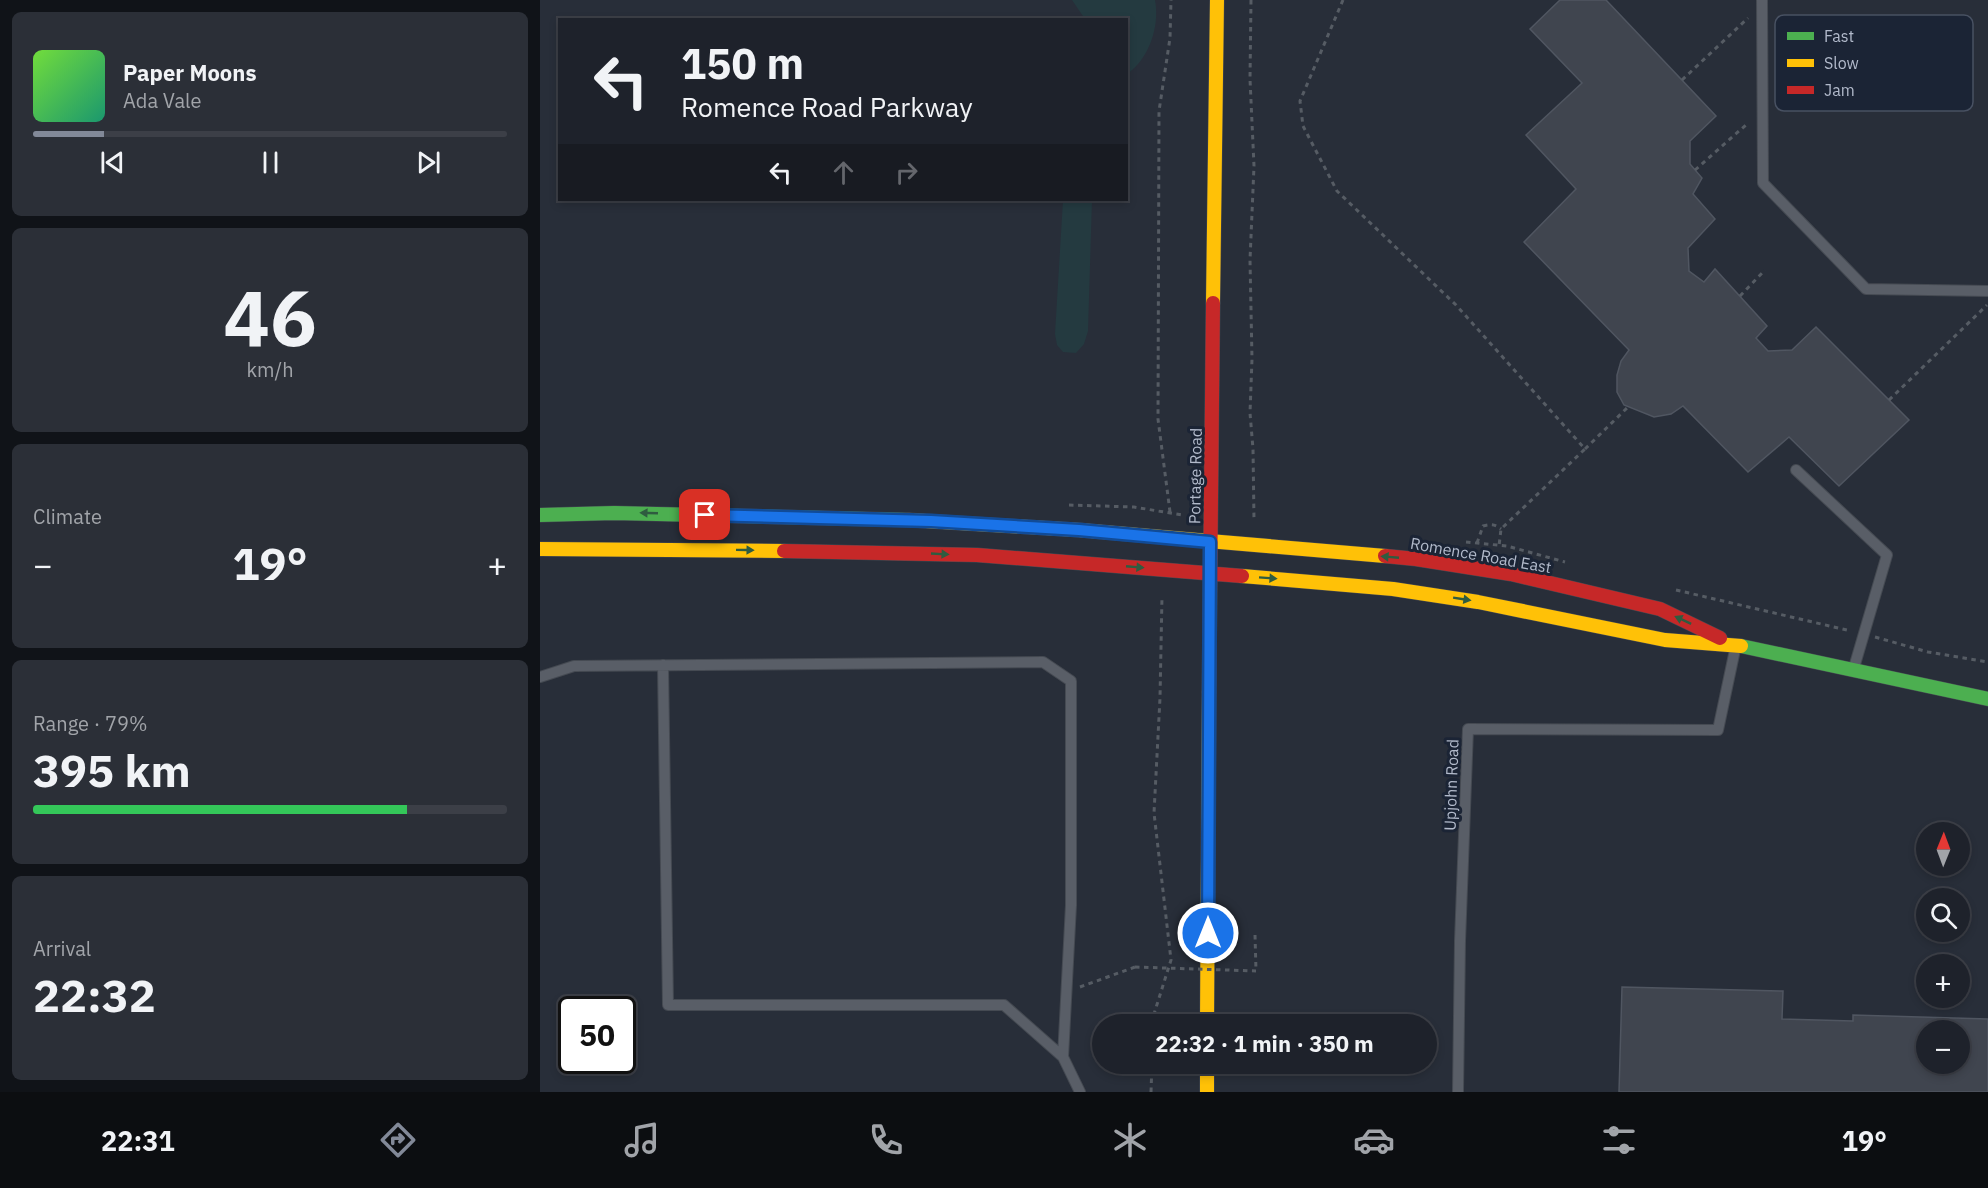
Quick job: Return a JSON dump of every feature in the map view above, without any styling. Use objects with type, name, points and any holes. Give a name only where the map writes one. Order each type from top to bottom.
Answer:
[{"type":"street","name":"Portage Road","points":[[1207,1014],[1217,0]]},
{"type":"street","name":"Romence Road East","points":[[540,515],[614,513],[931,521],[1079,530],[1416,559],[1511,574],[1660,609],[1736,645]]},
{"type":"street","name":"Romence Road East","points":[[540,549],[919,553],[1099,564],[1428,594],[1665,640],[1736,645],[1988,699]]},
{"type":"street","points":[[1207,1074],[1207,1092]]},
{"type":"lane","points":[[1762,0],[1763,183],[1866,289],[1988,291]]},
{"type":"lane","points":[[1796,470],[1887,555],[1852,671]]},
{"type":"lane","name":"Upjohn Road","points":[[1458,1092],[1460,941],[1468,729],[1718,730],[1736,645]]},
{"type":"lane","points":[[540,677],[574,666],[1043,662],[1071,681],[1071,905],[1064,1057]]},
{"type":"lane","points":[[663,665],[668,1005],[1004,1005],[1064,1057],[1080,1092]]},
{"type":"path","points":[[1170,512],[1158,419],[1158,396],[1159,111],[1170,38],[1171,0]]},
{"type":"path","points":[[1251,0],[1250,79],[1254,166],[1250,260],[1252,359],[1250,413],[1254,521]]},
{"type":"path","points":[[1343,0],[1300,101],[1303,126],[1337,191],[1456,305],[1585,449]]},
{"type":"path","points":[[1682,80],[1749,16]]},
{"type":"path","points":[[1695,170],[1747,124]]},
{"type":"path","points":[[1740,296],[1766,270]]},
{"type":"path","points":[[1889,400],[1988,304]]},
{"type":"path","points":[[1499,546],[1501,529],[1628,407]]},
{"type":"path","points":[[1477,543],[1479,531],[1483,526],[1490,524],[1501,529]]},
{"type":"path","points":[[1154,1014],[1172,960],[1154,813],[1162,596]]},
{"type":"path","points":[[1066,992],[1135,968],[1256,971],[1255,935]]},
{"type":"path","points":[[1151,1092],[1152,1074]]},
{"type":"green space","points":[[1072,0],[1155,0],[1156,20],[1151,41],[1141,60],[1128,73],[1128,18],[1084,18]]},
{"type":"green space","points":[[1063,201],[1092,201],[1088,331],[1084,344],[1076,353],[1063,352],[1057,345],[1055,334]]},
{"type":"building","points":[[1560,0],[1606,0],[1716,116],[1690,141],[1690,164],[1702,178],[1693,194],[1715,219],[1688,248],[1689,271],[1704,282],[1715,269],[1767,326],[1756,338],[1768,351],[1792,350],[1816,327],[1909,420],[1839,486],[1789,437],[1748,472],[1683,406],[1671,414],[1654,417],[1624,405],[1617,392],[1617,375],[1621,361],[1629,350],[1524,242],[1576,189],[1526,135],[1582,83],[1530,29]]},
{"type":"building","points":[[1622,987],[1783,991],[1782,1019],[1853,1021],[1853,1015],[1988,1019],[1988,1092],[1619,1092]]},
{"type":"traffic: fast","points":[[540,515],[614,513],[909,520]]},
{"type":"traffic: fast","points":[[1741,646],[1988,699]]},
{"type":"traffic: slow","points":[[1213,303],[1217,0]]},
{"type":"traffic: slow","points":[[909,520],[1079,530],[1385,556]]},
{"type":"traffic: slow","points":[[540,549],[784,551]]},
{"type":"traffic: slow","points":[[1242,576],[1393,589],[1478,602],[1665,640],[1741,646]]},
{"type":"traffic: slow","points":[[1207,1014],[1209,692]]},
{"type":"traffic: slow","points":[[1207,1074],[1207,1092]]},
{"type":"traffic: jam","points":[[1209,692],[1213,303]]},
{"type":"traffic: jam","points":[[784,551],[977,555],[1242,576]]},
{"type":"traffic: jam","points":[[1385,556],[1511,574],[1660,609],[1720,638]]},
{"type":"route","points":[[705,515],[931,521],[1079,530],[1210,542],[1208,933]]}]
